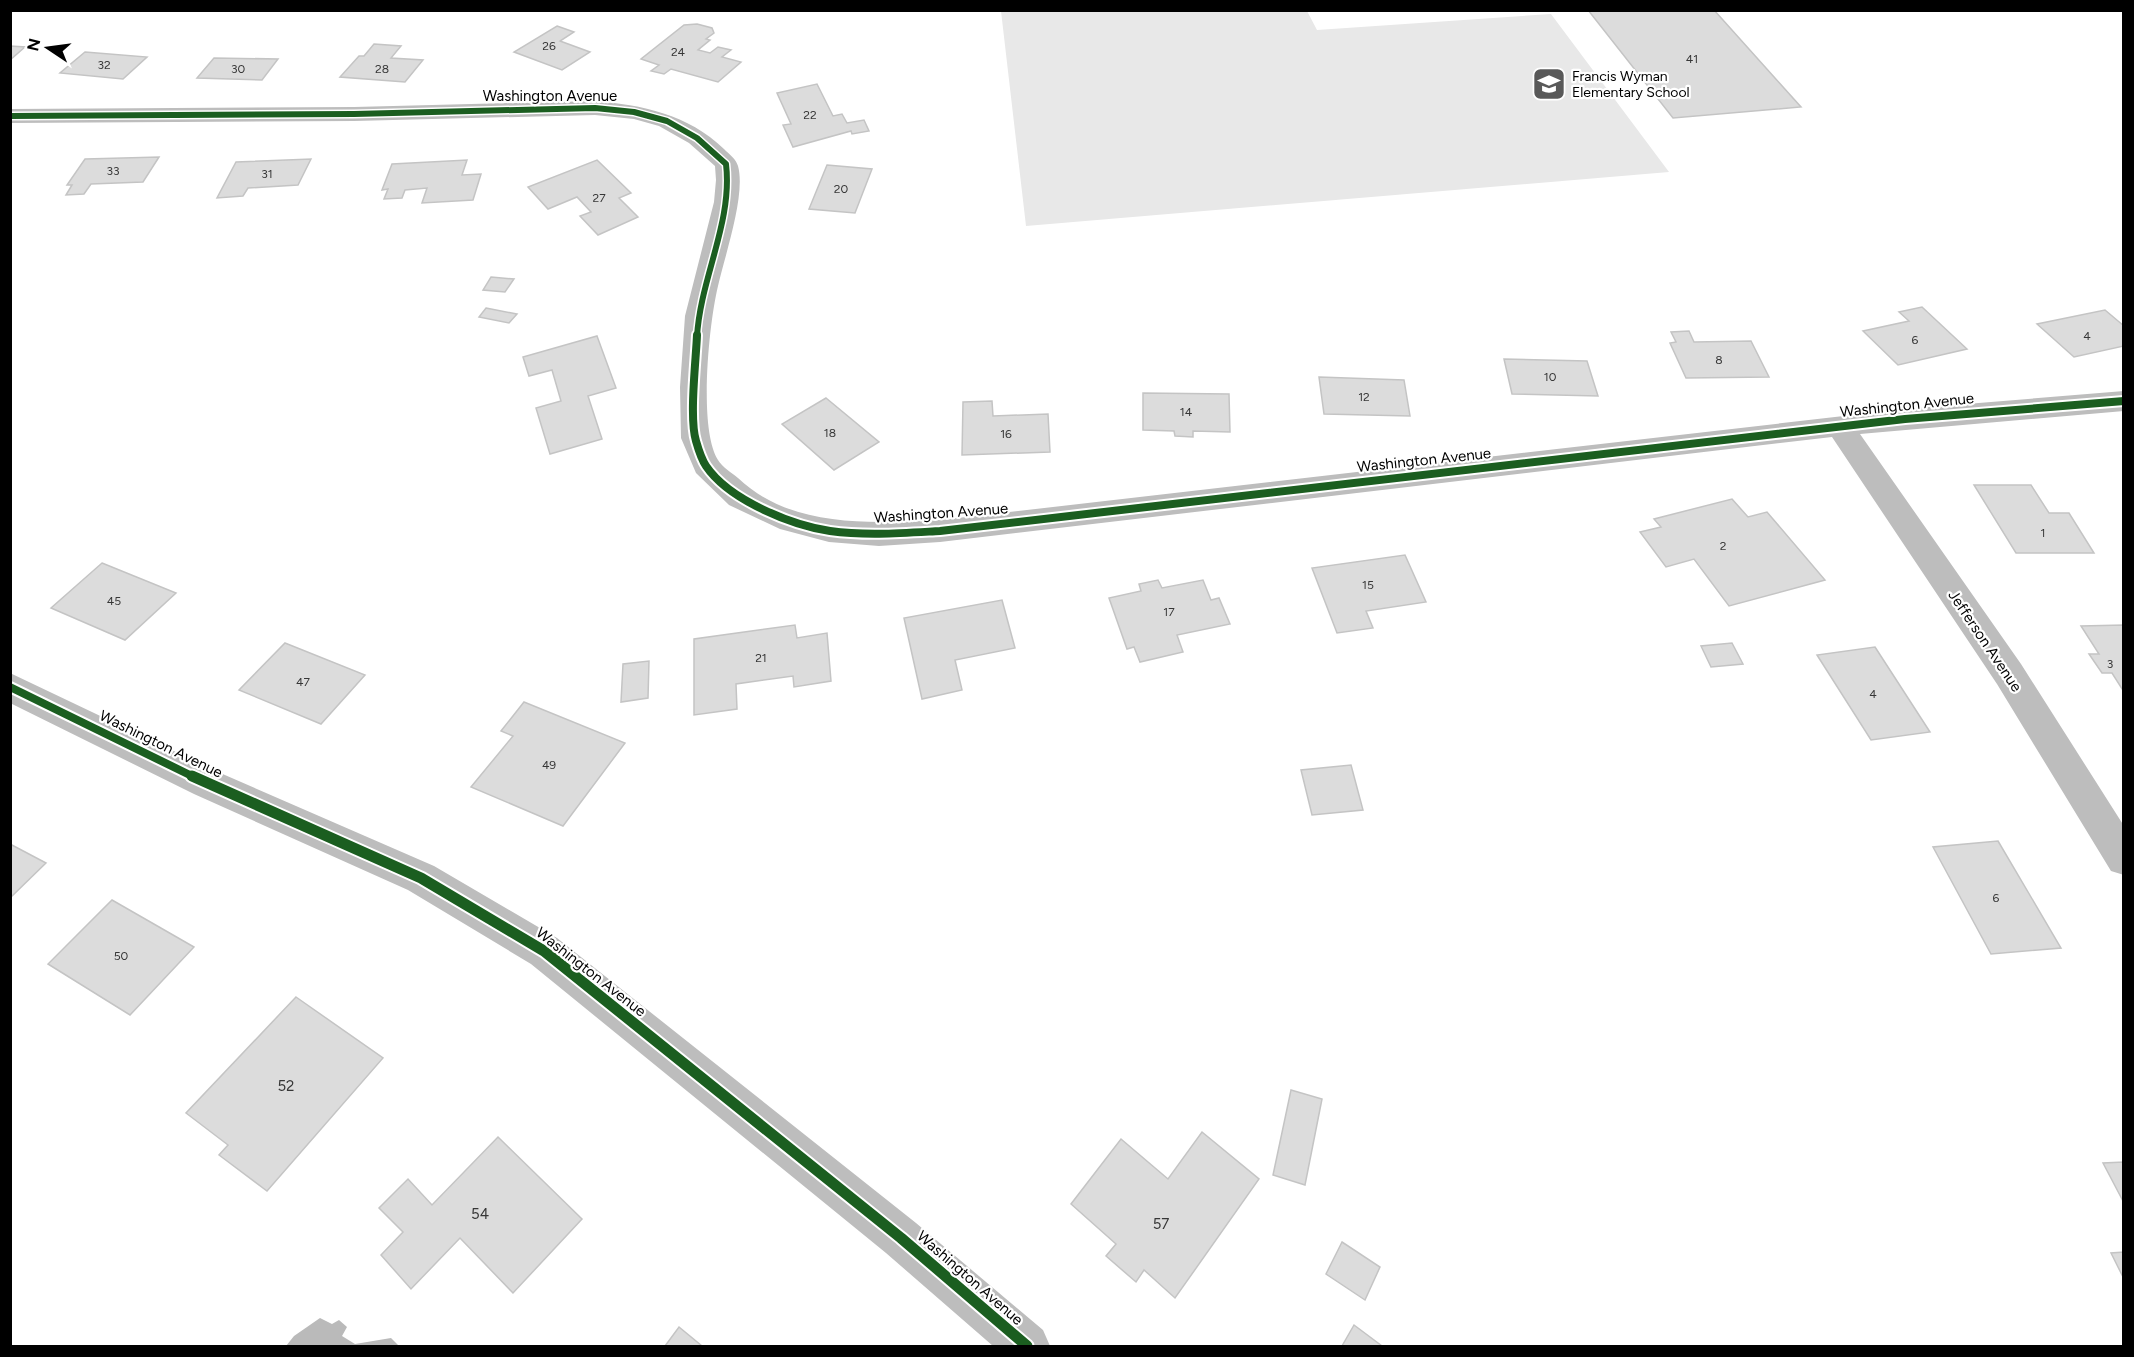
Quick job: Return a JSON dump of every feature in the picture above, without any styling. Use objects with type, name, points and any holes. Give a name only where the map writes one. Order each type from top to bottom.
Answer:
[{"type":"street","name":"Washington Avenue","points":[[10,116],[354,114],[595,108],[632,111],[686,128],[726,164],[728,180],[726,202],[698,316],[694,387],[695,438],[706,466],[739,497],[780,518],[829,531],[879,534],[939,531],[1840,427],[2124,401]]},
{"type":"street","name":"Jefferson Avenue","points":[[1840,427],[2009,674],[2124,859]]},
{"type":"street","name":"Washington Avenue","points":[[10,687],[206,783],[421,878],[544,951],[901,1238],[1027,1347]]},
{"type":"shaded area","points":[[1001,11],[1307,11],[1317,30],[1551,14],[1669,172],[1026,226]]},
{"type":"shaded area","points":[[320,1318],[332,1324],[339,1320],[347,1327],[342,1336],[355,1344],[391,1338],[399,1346],[286,1346],[294,1336]]},
{"type":"building","points":[[1588,10],[1714,10],[1801,107],[1673,118]]},
{"type":"building","points":[[697,24],[712,28],[714,33],[706,39],[710,40],[698,50],[710,53],[718,47],[731,50],[722,57],[741,62],[718,82],[671,69],[664,74],[651,71],[659,65],[641,59],[684,25]]},
{"type":"building","points":[[557,26],[574,32],[560,41],[590,52],[562,70],[514,52]]},
{"type":"building","points":[[374,44],[401,46],[391,58],[423,60],[405,82],[340,77],[359,56],[364,56]]},
{"type":"building","points":[[10,46],[25,47],[10,60]]},
{"type":"building","points":[[85,52],[147,57],[123,79],[60,73]]},
{"type":"building","points":[[214,58],[278,59],[262,80],[197,78]]},
{"type":"building","points":[[817,84],[833,116],[842,114],[847,123],[864,120],[869,131],[852,134],[851,131],[793,147],[783,125],[791,124],[777,93]]},
{"type":"building","points":[[159,157],[143,182],[91,184],[84,194],[66,195],[72,185],[67,185],[85,159]]},
{"type":"building","points":[[311,159],[298,185],[248,188],[243,196],[217,198],[236,162]]},
{"type":"building","points":[[467,160],[462,175],[481,174],[473,200],[422,203],[427,188],[405,190],[402,198],[384,199],[388,189],[382,190],[392,164]]},
{"type":"building","points":[[597,160],[631,193],[619,198],[638,217],[598,235],[580,216],[591,212],[577,197],[548,209],[528,187]]},
{"type":"building","points":[[827,165],[872,169],[855,213],[809,209]]},
{"type":"building","points":[[491,277],[514,279],[505,292],[483,290]]},
{"type":"building","points":[[1922,307],[1967,349],[1898,365],[1863,331],[1909,321],[1899,312]]},
{"type":"building","points":[[486,308],[517,314],[509,323],[479,317]]},
{"type":"building","points":[[2105,310],[2124,326],[2124,346],[2074,357],[2037,324]]},
{"type":"building","points":[[1689,331],[1694,342],[1751,341],[1769,377],[1686,378],[1670,343],[1676,342],[1671,332]]},
{"type":"building","points":[[597,336],[616,388],[588,396],[602,439],[550,454],[536,408],[561,401],[552,370],[529,376],[523,357]]},
{"type":"building","points":[[1504,359],[1587,361],[1598,396],[1512,394]]},
{"type":"building","points":[[1319,377],[1404,380],[1410,416],[1324,414]]},
{"type":"building","points":[[1143,393],[1229,394],[1230,432],[1193,431],[1193,437],[1175,436],[1174,431],[1143,430]]},
{"type":"building","points":[[826,398],[879,442],[834,470],[782,424]]},
{"type":"building","points":[[992,401],[993,416],[1048,414],[1050,452],[962,455],[963,402]]},
{"type":"building","points":[[1974,485],[2031,485],[2049,513],[2069,513],[2094,553],[2016,553]]},
{"type":"building","points":[[1732,499],[1748,517],[1767,512],[1825,580],[1729,606],[1694,559],[1666,567],[1640,532],[1661,527],[1654,519]]},
{"type":"building","points":[[1405,555],[1426,602],[1366,611],[1373,628],[1337,633],[1312,568]]},
{"type":"building","points":[[102,563],[176,593],[125,640],[51,608]]},
{"type":"building","points":[[1158,580],[1162,588],[1203,580],[1211,600],[1219,598],[1230,624],[1177,635],[1183,652],[1140,662],[1134,647],[1127,649],[1109,598],[1141,591],[1139,584]]},
{"type":"building","points":[[1002,600],[1015,648],[955,660],[962,690],[922,699],[904,618]]},
{"type":"building","points":[[795,625],[797,638],[827,633],[831,681],[794,687],[793,676],[736,684],[737,709],[694,715],[694,639]]},
{"type":"building","points":[[2124,625],[2124,692],[2112,673],[2102,673],[2089,654],[2099,654],[2081,626]]},
{"type":"building","points":[[285,643],[365,675],[321,724],[239,690]]},
{"type":"building","points":[[1732,643],[1743,664],[1711,667],[1701,646]]},
{"type":"building","points":[[1875,647],[1930,732],[1871,740],[1817,655]]},
{"type":"building","points":[[649,661],[648,698],[621,702],[623,664]]},
{"type":"building","points":[[524,702],[625,743],[563,826],[471,787],[513,736],[501,731]]},
{"type":"building","points":[[1351,765],[1363,810],[1312,815],[1301,770]]},
{"type":"building","points":[[1998,841],[2061,948],[1991,954],[1933,847]]},
{"type":"building","points":[[10,844],[46,863],[10,898]]},
{"type":"building","points":[[112,900],[194,947],[130,1015],[48,964]]},
{"type":"building","points":[[296,997],[383,1058],[267,1191],[219,1155],[228,1145],[186,1113]]},
{"type":"building","points":[[1291,1090],[1322,1099],[1305,1185],[1273,1175]]},
{"type":"building","points":[[1202,1132],[1259,1179],[1175,1298],[1144,1270],[1136,1282],[1106,1256],[1116,1244],[1071,1204],[1121,1139],[1168,1179]]},
{"type":"building","points":[[498,1137],[582,1219],[513,1293],[460,1238],[411,1289],[381,1255],[403,1232],[379,1208],[408,1179],[432,1205]]},
{"type":"building","points":[[2124,1162],[2124,1203],[2103,1163]]},
{"type":"building","points":[[1342,1242],[1380,1267],[1365,1300],[1326,1274]]},
{"type":"building","points":[[2124,1252],[2124,1279],[2111,1253]]},
{"type":"building","points":[[1354,1325],[1382,1346],[1342,1346]]},
{"type":"building","points":[[679,1327],[702,1346],[665,1346]]},
{"type":"cycle path","points":[[10,116],[354,114],[595,108],[634,112],[667,121],[682,128],[711,149],[726,164],[728,180],[726,202],[698,316],[694,387],[695,438],[706,466],[739,497],[780,518],[829,531],[879,534],[940,531],[1905,419],[2124,401]]},
{"type":"cycle path","points":[[10,687],[206,783],[421,878],[544,951],[901,1238],[1027,1346]]},
{"type":"place","name":"Francis Wyman Elementary School","points":[[1549,84]]}]
